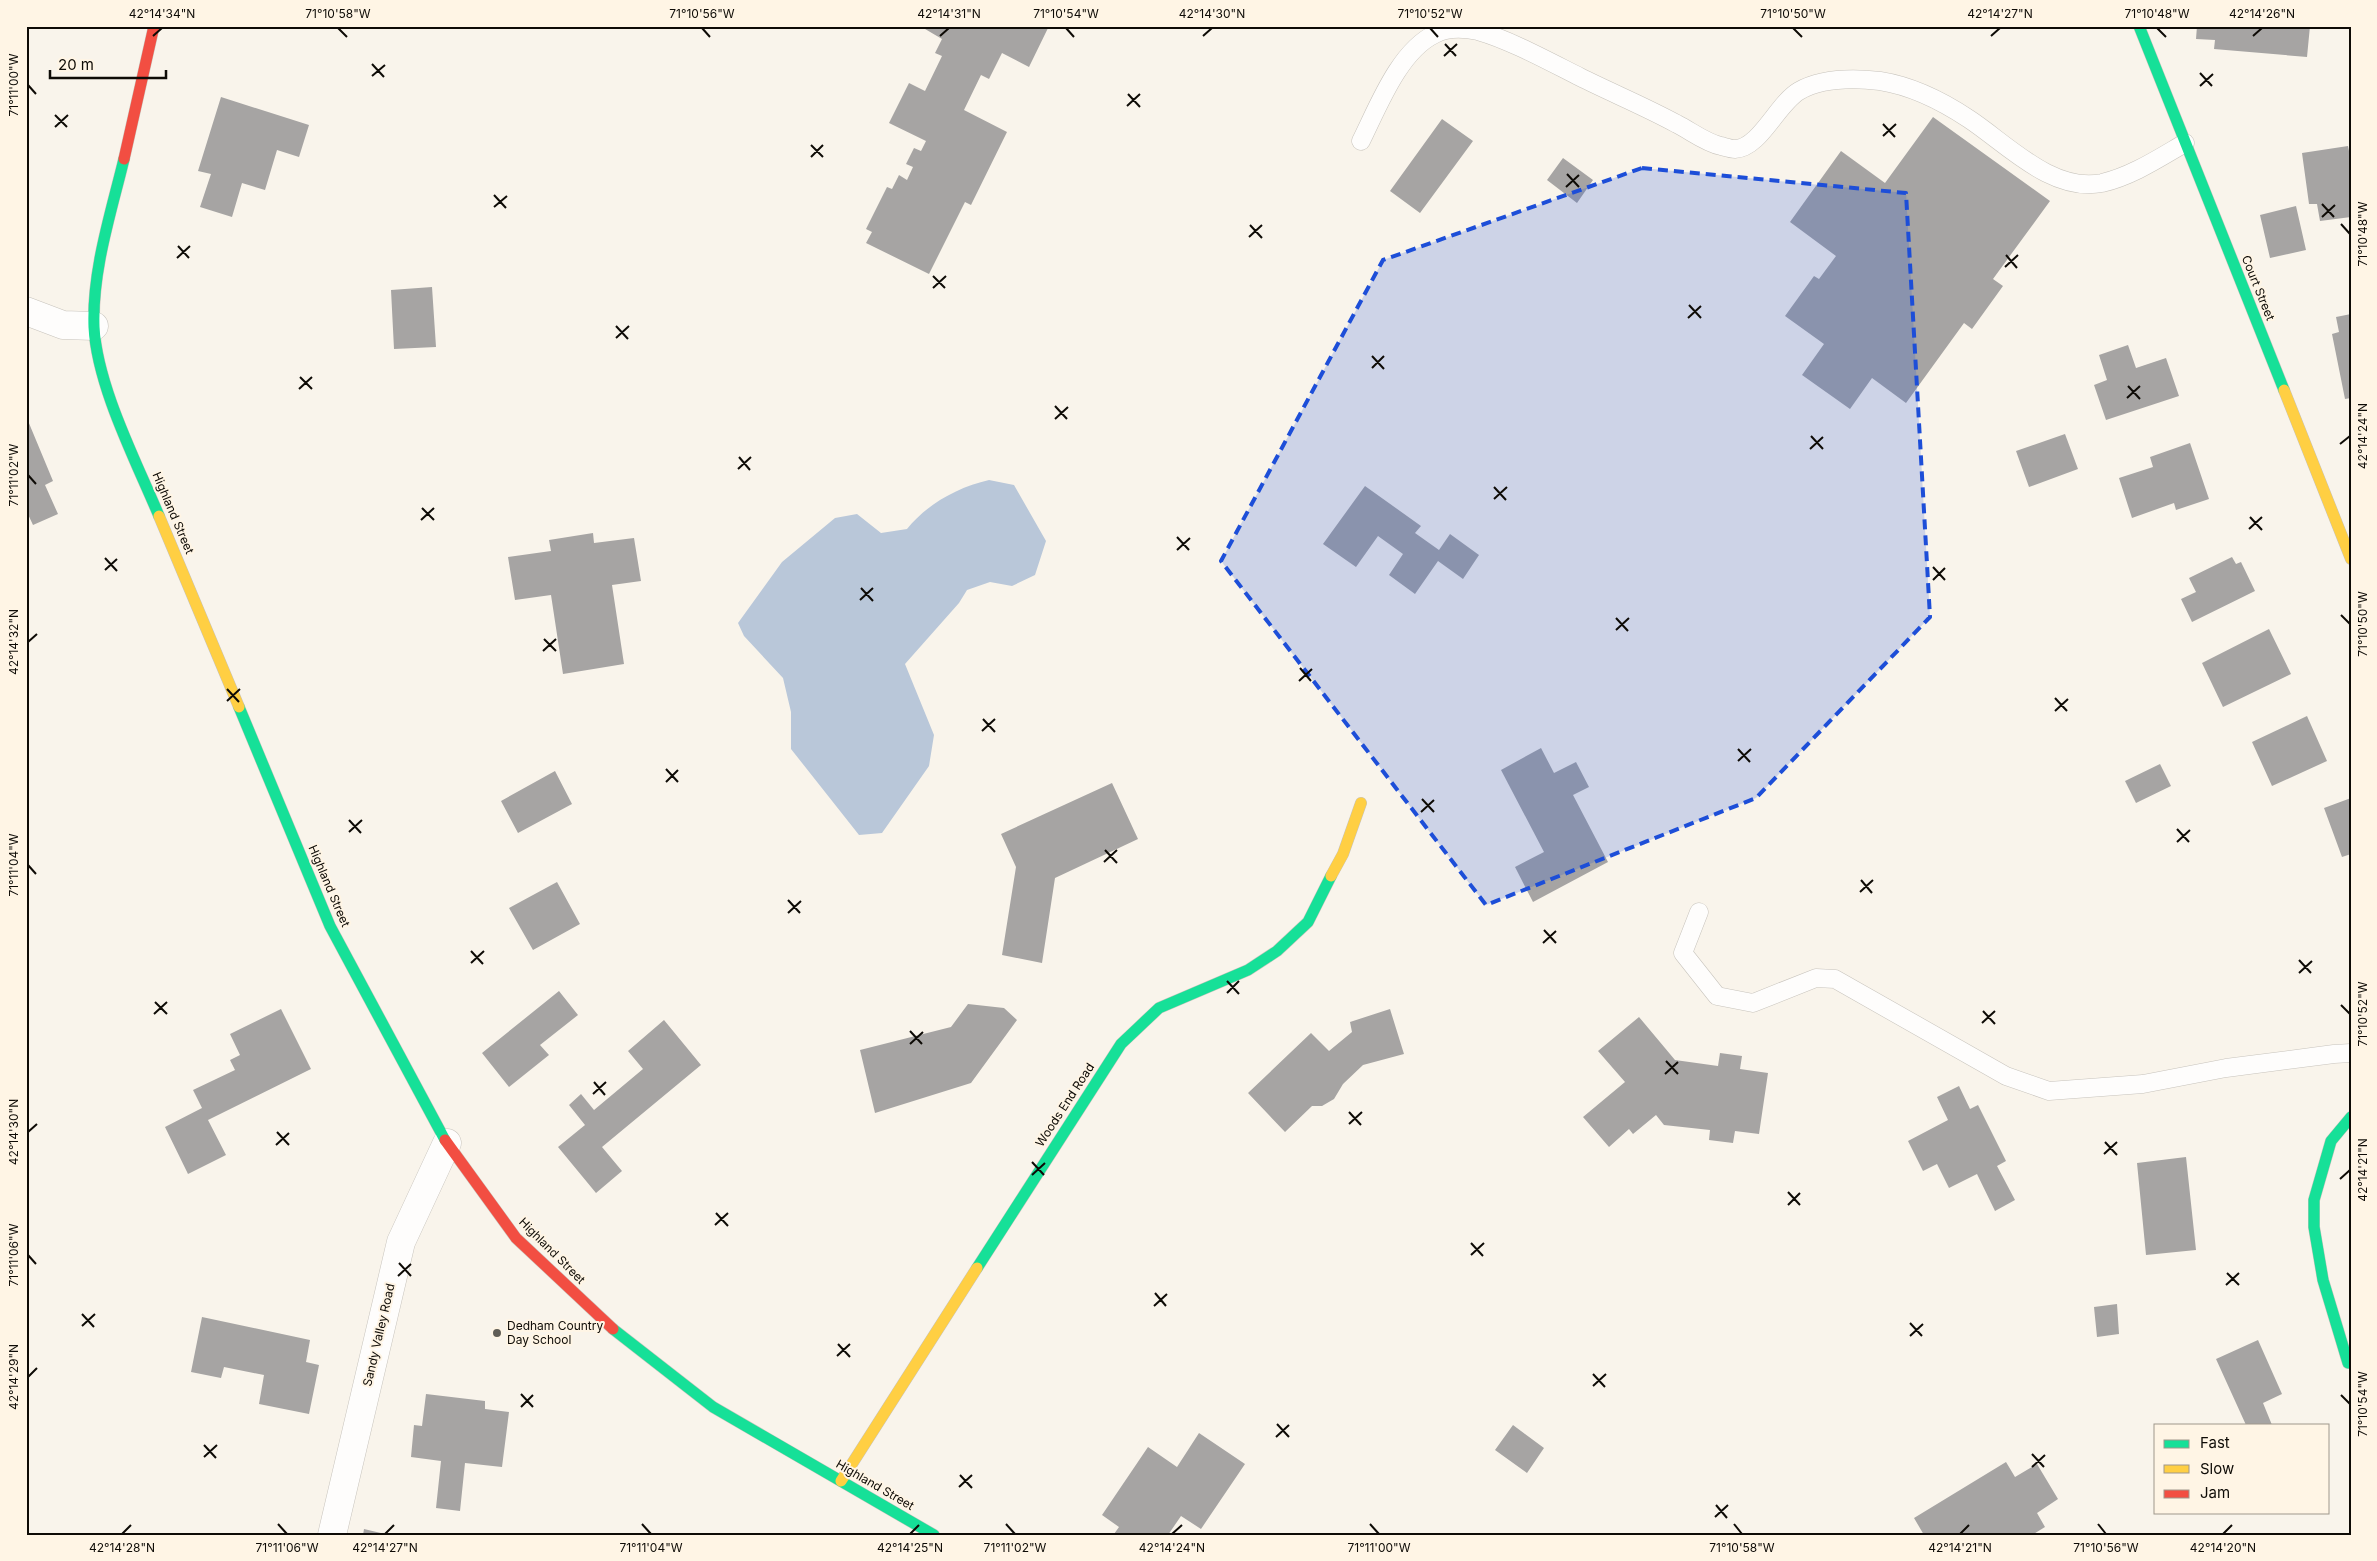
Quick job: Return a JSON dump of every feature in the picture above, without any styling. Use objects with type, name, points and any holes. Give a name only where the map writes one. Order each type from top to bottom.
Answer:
[{"type":"street","name":"Highland Street","points":[[154,26],[100,256],[96,281],[94,326],[100,366],[115,410],[330,926],[447,1143],[516,1238],[619,1335],[712,1407],[934,1535]]},
{"type":"street","name":"Court Street","points":[[2139,26],[2351,559]]},
{"type":"street","points":[[26,311],[63,325],[94,326]]},
{"type":"street","name":"Woods End Road","points":[[841,1481],[1121,1044],[1159,1008],[1248,970],[1277,951],[1308,922],[1343,854],[1361,803]]},
{"type":"street","points":[[2348,1363],[2323,1280],[2314,1227],[2314,1200],[2331,1141],[2351,1117]]},
{"type":"street","name":"Sandy Valley Road","points":[[332,1535],[401,1242],[447,1143]]},
{"type":"lane","points":[[1361,141],[1388,86],[1411,53],[1435,34],[1458,28],[1479,32],[1541,58],[1677,123],[1716,145],[1736,149],[1754,141],[1769,121],[1798,92],[1828,81],[1862,79],[1897,84],[1934,98],[1968,118],[2041,172],[2073,182],[2098,183],[2122,178],[2185,143]]},
{"type":"lane","points":[[1699,912],[1683,953],[1717,996],[1752,1003],[1816,978],[1835,979],[2006,1076],[2050,1091],[2143,1084],[2226,1068],[2334,1054],[2351,1054]]},
{"type":"highlighted area","points":[[1642,168],[1906,193],[1930,617],[1756,798],[1486,905],[1221,561],[1383,260]]},
{"type":"water","points":[[989,480],[1014,485],[1046,541],[1035,575],[1012,586],[990,582],[967,590],[959,603],[905,664],[934,735],[929,766],[882,833],[859,835],[791,749],[791,712],[783,678],[744,636],[738,623],[782,562],[835,518],[857,514],[881,533],[907,529],[924,512],[944,498],[966,487]]},
{"type":"building","points":[[920,26],[1049,26],[1029,67],[1002,53],[989,79],[981,75],[964,110],[1007,132],[971,205],[965,202],[929,274],[866,243],[872,232],[866,229],[887,187],[892,189],[899,175],[907,180],[913,167],[906,164],[914,148],[921,151],[926,141],[889,123],[909,83],[925,91],[942,56],[935,53],[942,39]]},
{"type":"building","points":[[2197,26],[2310,26],[2307,57],[2214,49],[2215,40],[2196,39]]},
{"type":"building","points":[[221,97],[309,125],[299,157],[277,150],[265,190],[242,183],[232,217],[200,207],[211,174],[198,171]]},
{"type":"building","points":[[1933,117],[2050,201],[1993,279],[2003,286],[1972,329],[1964,323],[1906,403],[1872,378],[1850,409],[1802,375],[1824,344],[1785,316],[1814,276],[1819,279],[1836,256],[1790,222],[1841,151],[1885,183]]},
{"type":"building","points":[[1442,119],[1473,141],[1420,213],[1390,191]]},
{"type":"building","points":[[2348,146],[2351,161],[2351,193],[2349,193],[2351,217],[2320,221],[2317,204],[2309,204],[2302,153]]},
{"type":"building","points":[[1563,158],[1593,180],[1577,203],[1547,180]]},
{"type":"building","points":[[2296,206],[2306,250],[2270,258],[2260,215]]},
{"type":"building","points":[[432,287],[436,347],[394,349],[391,290]]},
{"type":"building","points":[[2351,314],[2351,398],[2345,399],[2332,334],[2339,332],[2336,317]]},
{"type":"building","points":[[2128,345],[2136,368],[2166,358],[2179,396],[2106,420],[2094,385],[2107,380],[2099,355]]},
{"type":"building","points":[[26,416],[53,481],[45,485],[58,514],[33,525],[26,510]]},
{"type":"building","points":[[2065,434],[2078,469],[2029,487],[2016,451]]},
{"type":"building","points":[[2190,443],[2209,499],[2176,510],[2174,503],[2132,518],[2119,478],[2153,467],[2150,457]]},
{"type":"building","points":[[1365,486],[1421,526],[1415,533],[1439,550],[1450,534],[1479,555],[1463,579],[1438,561],[1415,594],[1389,575],[1403,554],[1378,536],[1356,567],[1323,544]]},
{"type":"building","points":[[593,533],[594,543],[634,538],[641,581],[612,585],[624,664],[563,674],[551,595],[515,600],[508,557],[551,551],[549,540]]},
{"type":"building","points":[[2232,557],[2236,564],[2241,562],[2255,591],[2192,622],[2181,599],[2196,592],[2189,578]]},
{"type":"building","points":[[2269,629],[2291,674],[2223,707],[2202,663]]},
{"type":"building","points":[[2307,716],[2327,761],[2272,786],[2252,742]]},
{"type":"building","points":[[1541,748],[1554,773],[1576,762],[1589,787],[1573,795],[1608,862],[1533,902],[1515,867],[1544,852],[1501,770]]},
{"type":"building","points":[[2160,764],[2171,786],[2136,803],[2125,781]]},
{"type":"building","points":[[555,771],[572,804],[518,833],[501,801]]},
{"type":"building","points":[[1112,783],[1138,839],[1055,878],[1042,963],[1002,955],[1016,867],[1001,834]]},
{"type":"building","points":[[2351,798],[2351,854],[2342,857],[2324,808]]},
{"type":"building","points":[[557,882],[580,924],[533,950],[509,908]]},
{"type":"building","points":[[559,991],[578,1015],[540,1045],[549,1055],[509,1087],[482,1053]]},
{"type":"building","points":[[968,1004],[1004,1008],[1017,1020],[971,1083],[875,1113],[860,1050],[951,1027]]},
{"type":"building","points":[[281,1009],[311,1069],[208,1120],[226,1155],[188,1174],[165,1127],[202,1108],[193,1090],[235,1070],[230,1060],[240,1055],[230,1034]]},
{"type":"building","points":[[1390,1009],[1404,1054],[1363,1065],[1343,1084],[1334,1099],[1322,1106],[1312,1106],[1285,1132],[1248,1093],[1311,1033],[1329,1051],[1352,1032],[1350,1022]]},
{"type":"building","points":[[1639,1017],[1675,1060],[1718,1066],[1720,1053],[1742,1056],[1740,1069],[1768,1073],[1759,1134],[1735,1131],[1733,1143],[1709,1140],[1710,1130],[1664,1125],[1656,1115],[1633,1134],[1629,1129],[1609,1147],[1583,1117],[1625,1082],[1598,1051]]},
{"type":"building","points":[[664,1020],[701,1065],[602,1147],[622,1171],[596,1193],[558,1147],[585,1125],[569,1105],[581,1094],[594,1110],[643,1069],[628,1051]]},
{"type":"building","points":[[1959,1086],[1970,1109],[1978,1105],[2006,1161],[1997,1166],[2015,1200],[1995,1211],[1977,1174],[1949,1188],[1937,1164],[1923,1171],[1908,1141],[1948,1120],[1937,1097]]},
{"type":"building","points":[[2186,1157],[2196,1250],[2146,1255],[2137,1163]]},
{"type":"building","points":[[2117,1304],[2119,1334],[2097,1337],[2094,1307]]},
{"type":"building","points":[[202,1317],[310,1340],[306,1362],[319,1365],[309,1414],[259,1404],[264,1375],[224,1367],[221,1378],[191,1372]]},
{"type":"building","points":[[2258,1340],[2282,1394],[2263,1403],[2272,1424],[2246,1424],[2216,1359]]},
{"type":"building","points":[[426,1394],[485,1401],[485,1409],[509,1412],[502,1467],[465,1463],[460,1511],[436,1508],[441,1461],[411,1457],[414,1425],[422,1426]]},
{"type":"building","points":[[1513,1425],[1544,1448],[1527,1473],[1495,1450]]},
{"type":"building","points":[[1199,1433],[1245,1464],[1201,1529],[1181,1516],[1168,1535],[1114,1534],[1119,1527],[1102,1515],[1148,1447],[1177,1467]]},
{"type":"building","points":[[2006,1462],[2015,1477],[2037,1464],[2058,1499],[2037,1513],[2045,1527],[2032,1535],[1924,1535],[1914,1518]]},
{"type":"building","points":[[364,1529],[385,1534],[385,1535],[363,1535]]},
{"type":"traffic: fast","points":[[2139,26],[2284,390]]},
{"type":"traffic: fast","points":[[124,159],[99,263],[94,306],[94,327],[102,374],[110,398],[129,448],[159,516]]},
{"type":"traffic: fast","points":[[239,707],[330,926],[445,1140]]},
{"type":"traffic: fast","points":[[977,1268],[1121,1044],[1159,1008],[1248,970],[1277,951],[1308,922],[1331,876]]},
{"type":"traffic: fast","points":[[2348,1363],[2323,1280],[2314,1227],[2314,1200],[2331,1141],[2351,1117]]},
{"type":"traffic: fast","points":[[613,1329],[713,1407],[934,1535]]},
{"type":"traffic: slow","points":[[2284,390],[2351,559]]},
{"type":"traffic: slow","points":[[159,516],[239,707]]},
{"type":"traffic: slow","points":[[1331,876],[1343,854],[1361,803]]},
{"type":"traffic: slow","points":[[841,1481],[977,1268]]},
{"type":"traffic: jam","points":[[124,159],[154,26]]},
{"type":"traffic: jam","points":[[445,1140],[516,1238],[613,1329]]},
{"type":"place","name":"Dedham Country Day School","points":[[497,1333]]}]
